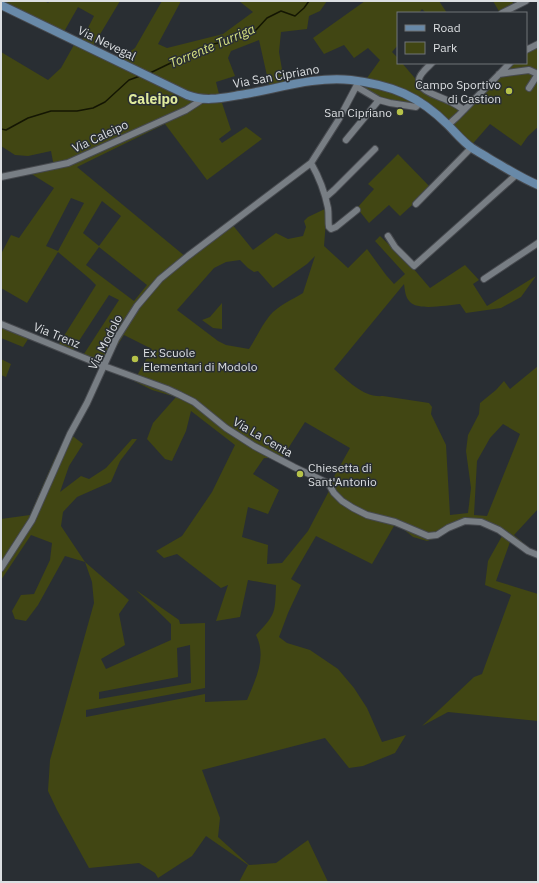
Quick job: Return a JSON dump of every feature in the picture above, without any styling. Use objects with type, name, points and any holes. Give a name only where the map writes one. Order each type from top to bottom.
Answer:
[{"type":"main road","name":"Via Nevegal","points":[[1,5],[187,95],[203,99]]},
{"type":"main road","name":"Via San Cipriano","points":[[203,99],[227,97],[320,80],[343,80],[358,84],[396,89],[421,102],[448,125],[471,148],[516,175],[538,185]]},
{"type":"street","points":[[504,12],[526,1]]},
{"type":"street","points":[[527,50],[538,44]]},
{"type":"street","points":[[431,64],[420,76],[420,85],[434,95],[450,101],[464,110]]},
{"type":"street","points":[[448,125],[509,64]]},
{"type":"street","points":[[499,74],[529,70],[538,74],[529,88]]},
{"type":"street","name":"Via San Cipriano","points":[[358,84],[380,100],[390,103],[416,107],[421,102]]},
{"type":"street","name":"Via Modolo","points":[[1,568],[32,520],[70,434],[87,403],[116,339],[128,319],[147,293],[160,279],[211,238],[311,163],[332,131],[358,84]]},
{"type":"street","name":"Via Caleipo","points":[[1,177],[68,163],[186,110],[203,99]]},
{"type":"street","points":[[346,140],[380,100]]},
{"type":"street","points":[[416,204],[471,148]]},
{"type":"street","points":[[326,197],[375,149]]},
{"type":"street","points":[[311,163],[326,197],[328,225],[330,228],[336,227],[357,210]]},
{"type":"street","points":[[388,236],[395,247],[414,266],[516,175]]},
{"type":"street","points":[[484,279],[538,243]]},
{"type":"street","name":"Via Trenz","points":[[1,324],[104,366]]},
{"type":"street","name":"Via La Centa","points":[[104,366],[180,395],[194,402],[226,428],[254,446],[328,483],[334,493],[342,501],[367,515],[396,522],[428,536],[437,535],[448,528],[465,521],[481,522],[499,530],[526,550],[538,555]]},
{"type":"green space","points":[[1,1],[45,1],[48,3],[50,1],[120,1],[90,51],[113,63],[135,48],[162,1],[181,1],[158,44],[167,48],[223,34],[253,12],[239,1],[327,1],[320,11],[309,16],[307,29],[281,32],[279,52],[285,87],[270,89],[259,40],[231,51],[228,58],[235,76],[216,82],[219,94],[251,88],[251,93],[222,103],[231,130],[219,139],[222,143],[246,127],[262,139],[207,180],[165,124],[77,167],[186,257],[231,223],[253,250],[276,233],[288,239],[303,236],[306,227],[304,221],[308,217],[327,208],[324,246],[348,268],[367,249],[394,284],[405,274],[375,241],[380,236],[412,267],[430,288],[465,265],[479,280],[473,284],[487,306],[536,276],[521,297],[501,308],[466,313],[460,304],[434,307],[414,305],[407,298],[404,284],[334,369],[363,392],[376,396],[429,403],[432,407],[431,414],[446,445],[450,515],[468,513],[471,488],[466,451],[468,435],[479,414],[480,403],[496,390],[504,381],[510,389],[538,366],[538,509],[514,535],[527,546],[521,550],[510,542],[496,581],[538,594],[538,721],[448,712],[422,726],[474,677],[482,674],[511,595],[485,585],[488,561],[502,536],[483,525],[459,522],[433,539],[427,541],[413,537],[402,528],[394,526],[372,564],[316,536],[291,579],[301,585],[279,637],[287,643],[310,650],[338,669],[354,688],[367,708],[382,742],[406,735],[395,753],[363,766],[349,768],[325,738],[202,770],[220,818],[218,837],[249,865],[276,863],[308,840],[328,882],[239,882],[248,865],[206,836],[192,856],[158,878],[155,873],[139,863],[89,868],[48,791],[50,760],[94,603],[92,582],[85,562],[129,600],[119,614],[125,645],[101,659],[106,669],[171,640],[171,624],[136,590],[179,620],[180,624],[205,623],[205,688],[86,710],[86,717],[205,694],[205,702],[247,700],[259,668],[260,651],[256,635],[271,617],[275,608],[276,585],[248,580],[240,617],[216,621],[228,585],[221,588],[177,554],[164,558],[156,551],[182,536],[212,492],[235,445],[191,411],[186,431],[172,461],[165,459],[147,439],[153,423],[176,397],[152,390],[134,381],[152,349],[124,335],[104,366],[82,357],[119,300],[109,295],[71,353],[57,347],[96,285],[90,279],[58,252],[27,303],[1,288],[1,254],[11,235],[19,238],[54,188],[30,173],[54,167],[51,151],[28,156],[15,155],[1,146],[1,52],[48,80],[61,68],[75,43],[79,46],[94,16],[78,7],[61,37],[1,7]],"holes":[[[71,198],[84,203],[58,251],[46,246]],[[102,201],[121,216],[99,246],[83,233]],[[99,247],[147,285],[134,301],[86,265]],[[315,256],[303,293],[284,304],[269,316],[249,349],[226,345],[218,341],[177,310],[214,268],[226,262],[240,260],[254,272],[258,271],[273,288],[307,264]],[[305,422],[350,448],[331,482],[329,491],[308,531],[282,563],[267,564],[268,545],[242,537],[248,507],[268,514],[279,490],[253,474],[264,458],[282,458]],[[503,424],[520,434],[487,516],[474,515],[477,461],[490,438]],[[190,645],[191,683],[99,699],[99,692],[178,677],[177,648]]]},
{"type":"green space","points":[[365,1],[439,1],[446,12],[425,12],[422,9],[420,12],[397,12],[397,46],[392,52],[397,57],[397,64],[403,64],[419,83],[464,110],[508,64],[527,64],[527,50],[538,44],[538,127],[528,136],[521,146],[490,124],[469,148],[428,111],[417,105],[384,100],[363,89],[362,85],[380,60],[368,48],[354,58],[344,45],[324,54],[313,38]]},
{"type":"green space","points":[[493,1],[512,1],[515,7],[499,12]]},
{"type":"green space","points":[[398,154],[431,188],[400,216],[389,205],[369,223],[357,208],[374,189],[368,184]]},
{"type":"green space","points":[[222,303],[222,329],[213,328],[202,320],[210,317]]},
{"type":"green space","points":[[1,324],[30,336],[23,347],[1,338]]},
{"type":"green space","points":[[1,359],[11,364],[6,377],[1,375]]},
{"type":"green space","points":[[67,434],[70,434],[83,444],[69,466],[60,492],[81,476],[89,479],[106,468],[132,439],[137,439],[120,461],[111,482],[77,497],[63,512],[61,526],[85,562],[65,556],[38,605],[26,621],[15,619],[12,611],[21,595],[34,594],[50,560],[52,543],[31,535],[1,580],[1,519],[30,515]]},
{"type":"waterway","name":"Torrente Turriga","points":[[150,73],[208,45],[229,41],[246,32],[256,30],[267,18],[281,11],[295,16],[309,1]]},
{"type":"waterway","name":"Torrente Turriga","points":[[1,129],[6,130],[28,118],[51,111],[77,111],[93,108],[105,102],[129,80],[140,76]]},
{"type":"place","name":"Campo Sportivo di Castion","points":[[509,91]]},
{"type":"place","name":"San Cipriano","points":[[400,112]]},
{"type":"place","name":"Ex Scuole Elementari di Modolo","points":[[135,359]]},
{"type":"place","name":"Chiesetta di Sant'Antonio","points":[[300,474]]},
{"type":"district","name":"Caleipo","points":[[153,99]]}]
